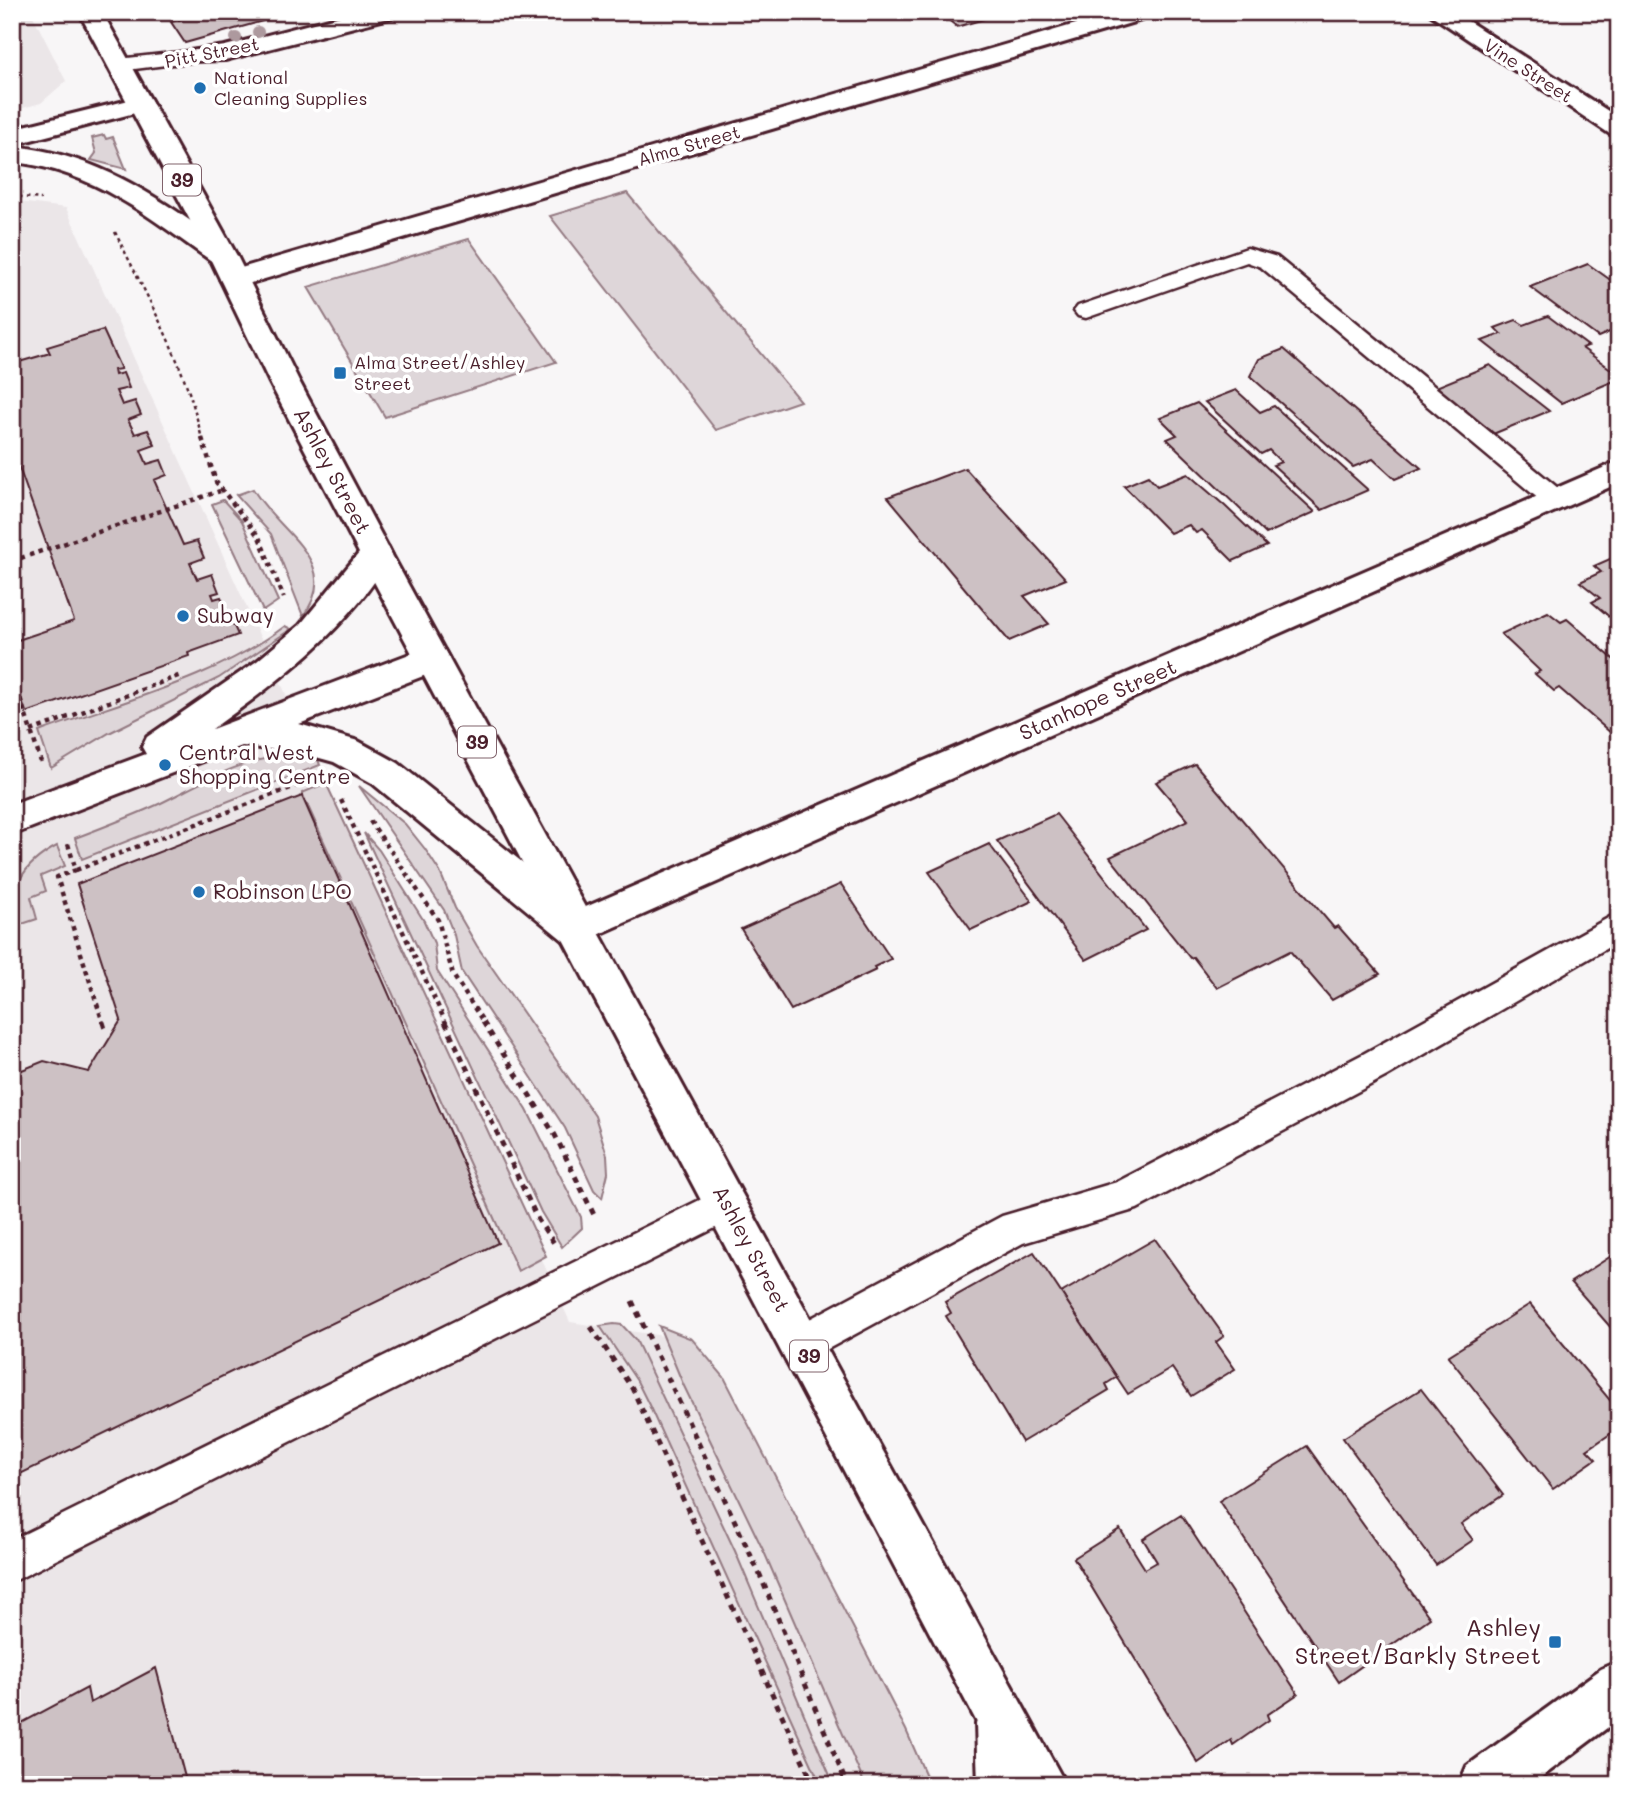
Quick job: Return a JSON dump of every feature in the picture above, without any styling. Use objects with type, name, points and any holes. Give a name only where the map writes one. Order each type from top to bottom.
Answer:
[{"type":"street","name":"Ashley Street","points":[[90,12],[229,268],[376,555],[1039,1785]]},
{"type":"street","name":"Pitt Street","points":[[198,57],[225,53],[385,12]]},
{"type":"street","name":"Alma Street","points":[[229,268],[1143,12]]},
{"type":"street","name":"Vine Street","points":[[1438,12],[1619,129]]},
{"type":"street","points":[[12,137],[141,104]]},
{"type":"street","points":[[12,154],[39,156],[100,174],[229,268]]},
{"type":"street","name":"Stanhope Street","points":[[577,928],[1619,471]]},
{"type":"street","points":[[107,785],[269,670],[312,634],[376,555]]},
{"type":"street","points":[[12,820],[432,659]]},
{"type":"street","name":"Ashley Street","points":[[237,732],[298,738],[345,751],[386,773],[577,928]]},
{"type":"street","points":[[1486,1785],[1619,1687]]},
{"type":"street","name":"Ashley Street","points":[[1002,1719],[1005,1785]]},
{"type":"lane","name":"Pitt Street","points":[[119,65],[198,57]]},
{"type":"lane","points":[[1086,311],[1247,255],[1269,262],[1555,499]]},
{"type":"lane","points":[[802,1343],[1016,1228],[1124,1197],[1375,1065],[1619,925]]},
{"type":"lane","points":[[12,1562],[726,1204]]},
{"type":"path","points":[[12,196],[43,200]]},
{"type":"path","points":[[110,223],[190,392],[202,429],[205,457],[220,491],[253,527],[269,554],[286,602]]},
{"type":"path","points":[[12,561],[220,491]]},
{"type":"path","points":[[12,673],[44,773]]},
{"type":"path","points":[[31,731],[185,674]]},
{"type":"path","points":[[105,1029],[57,877],[303,783]]},
{"type":"path","points":[[340,798],[532,1207],[557,1251]]},
{"type":"path","points":[[362,811],[429,904],[442,930],[453,975],[555,1135],[593,1213]]},
{"type":"path","points":[[67,839],[76,870]]},
{"type":"path","points":[[642,1324],[760,1575],[847,1785]]},
{"type":"path","points":[[591,1327],[632,1388],[814,1785]]},
{"type":"shaded area","points":[[12,12],[31,12],[66,81],[41,103],[12,111]]},
{"type":"shaded area","points":[[104,135],[106,139],[113,137],[126,169],[91,160],[96,153],[92,138]]},
{"type":"shaded area","points":[[627,193],[800,401],[716,430],[550,216]]},
{"type":"shaded area","points":[[12,201],[66,208],[570,1322],[697,1341],[933,1785],[12,1785]]},
{"type":"shaded area","points":[[469,239],[556,362],[385,417],[308,287]]},
{"type":"shaded area","points":[[253,489],[303,548],[312,563],[316,579],[314,597],[303,616],[271,534],[236,495]]},
{"type":"shaded area","points":[[223,500],[242,521],[278,601],[263,611],[212,504]]},
{"type":"shaded area","points":[[285,626],[291,629],[219,678],[109,733],[51,768],[39,732],[198,674],[258,644]]},
{"type":"shaded area","points":[[288,756],[318,760],[320,765],[82,859],[75,838],[150,808],[238,766]]},
{"type":"shaded area","points":[[326,783],[546,1256],[518,1271],[302,793]]},
{"type":"shaded area","points":[[359,786],[405,824],[425,849],[440,872],[455,908],[477,946],[595,1116],[607,1155],[608,1173],[602,1198],[594,1190],[565,1128],[462,972],[454,935],[444,910]]},
{"type":"shaded area","points":[[364,833],[379,850],[424,921],[434,943],[437,971],[527,1110],[581,1217],[582,1228],[562,1247],[541,1212]]},
{"type":"shaded area","points":[[57,846],[65,866],[41,876],[46,891],[31,897],[37,919],[13,927],[13,901],[20,879],[35,860]]},
{"type":"shaded area","points":[[622,1325],[636,1340],[735,1551],[834,1785],[821,1785],[649,1405],[637,1381],[600,1326]]},
{"type":"shaded area","points":[[659,1326],[692,1339],[724,1377],[906,1730],[930,1785],[865,1785],[765,1554],[683,1384]]},
{"type":"building","points":[[209,12],[257,12],[263,21],[185,43],[171,22]]},
{"type":"building","points":[[939,12],[986,12],[991,17],[957,27]]},
{"type":"building","points":[[1588,264],[1619,286],[1619,336],[1612,331],[1598,337],[1530,287]]},
{"type":"building","points":[[1548,316],[1588,346],[1582,348],[1619,375],[1619,379],[1561,403],[1482,341],[1501,334],[1495,328],[1516,320],[1524,325]]},
{"type":"building","points":[[103,330],[121,369],[114,370],[115,375],[123,373],[129,388],[116,391],[122,405],[135,401],[141,415],[128,420],[135,434],[148,430],[155,445],[141,450],[147,464],[161,460],[167,475],[154,480],[183,545],[197,541],[204,558],[190,563],[197,579],[212,574],[219,592],[212,594],[214,599],[221,597],[238,635],[188,653],[189,656],[26,713],[12,671],[12,642],[74,621],[12,448],[12,364],[50,353],[47,347]]},
{"type":"building","points":[[1284,349],[1421,468],[1395,479],[1373,459],[1353,467],[1250,376],[1259,359]]},
{"type":"building","points":[[1490,365],[1549,411],[1493,434],[1436,387]]},
{"type":"building","points":[[1236,390],[1260,412],[1274,406],[1368,490],[1322,510],[1273,465],[1281,462],[1269,450],[1261,454],[1205,402]]},
{"type":"building","points":[[1197,403],[1315,512],[1266,534],[1167,439],[1177,435],[1160,418]]},
{"type":"building","points":[[965,468],[1066,579],[1024,596],[1049,624],[1009,641],[888,497]]},
{"type":"building","points":[[1188,474],[1267,546],[1233,561],[1202,530],[1196,533],[1189,525],[1170,533],[1124,486],[1148,476],[1157,486]]},
{"type":"building","points":[[1619,555],[1619,625],[1592,602],[1600,598],[1580,582],[1601,572],[1594,566]]},
{"type":"building","points":[[1548,612],[1561,622],[1567,619],[1619,664],[1619,740],[1559,688],[1554,691],[1535,674],[1540,671],[1501,634]]},
{"type":"building","points":[[1195,764],[1334,928],[1338,926],[1380,974],[1332,1000],[1290,951],[1217,988],[1193,957],[1190,958],[1110,857],[1188,820],[1156,782]]},
{"type":"building","points":[[302,796],[498,1243],[12,1478],[12,1074],[44,1061],[89,1072],[121,1020],[77,884]]},
{"type":"building","points":[[1056,814],[1146,930],[1086,960],[997,841]]},
{"type":"building","points":[[989,844],[1032,901],[971,930],[929,872]]},
{"type":"building","points":[[841,884],[891,959],[874,967],[876,970],[791,1010],[741,929]]},
{"type":"building","points":[[1155,1239],[1224,1336],[1216,1342],[1235,1369],[1191,1396],[1172,1368],[1128,1394],[1061,1293]]},
{"type":"building","points":[[1619,1251],[1619,1337],[1571,1282]]},
{"type":"building","points":[[1034,1252],[1117,1377],[1106,1384],[1109,1390],[1022,1442],[946,1316],[951,1313],[945,1302]]},
{"type":"building","points":[[1530,1304],[1619,1411],[1619,1428],[1587,1450],[1596,1459],[1553,1489],[1448,1356]]},
{"type":"building","points":[[1421,1389],[1503,1495],[1461,1524],[1473,1540],[1436,1565],[1343,1438]]},
{"type":"building","points":[[1307,1446],[1430,1618],[1339,1682],[1219,1501]]},
{"type":"building","points":[[1181,1515],[1298,1694],[1267,1715],[1269,1720],[1233,1745],[1231,1740],[1198,1763],[1074,1558],[1120,1529],[1145,1569],[1157,1562],[1143,1539]]},
{"type":"building","points":[[156,1668],[187,1785],[12,1785],[12,1728],[87,1688],[90,1703]]},
{"type":"place","name":"National Cleaning Supplies","points":[[200,88]]},
{"type":"place","name":"Alma Street/Ashley Street","points":[[340,373]]},
{"type":"place","name":"Subway","points":[[183,616]]},
{"type":"place","name":"Central West Shopping Centre","points":[[165,765]]},
{"type":"place","name":"Robinson LPO","points":[[199,892]]},
{"type":"place","name":"Ashley Street/Barkly Street","points":[[1555,1642]]}]
